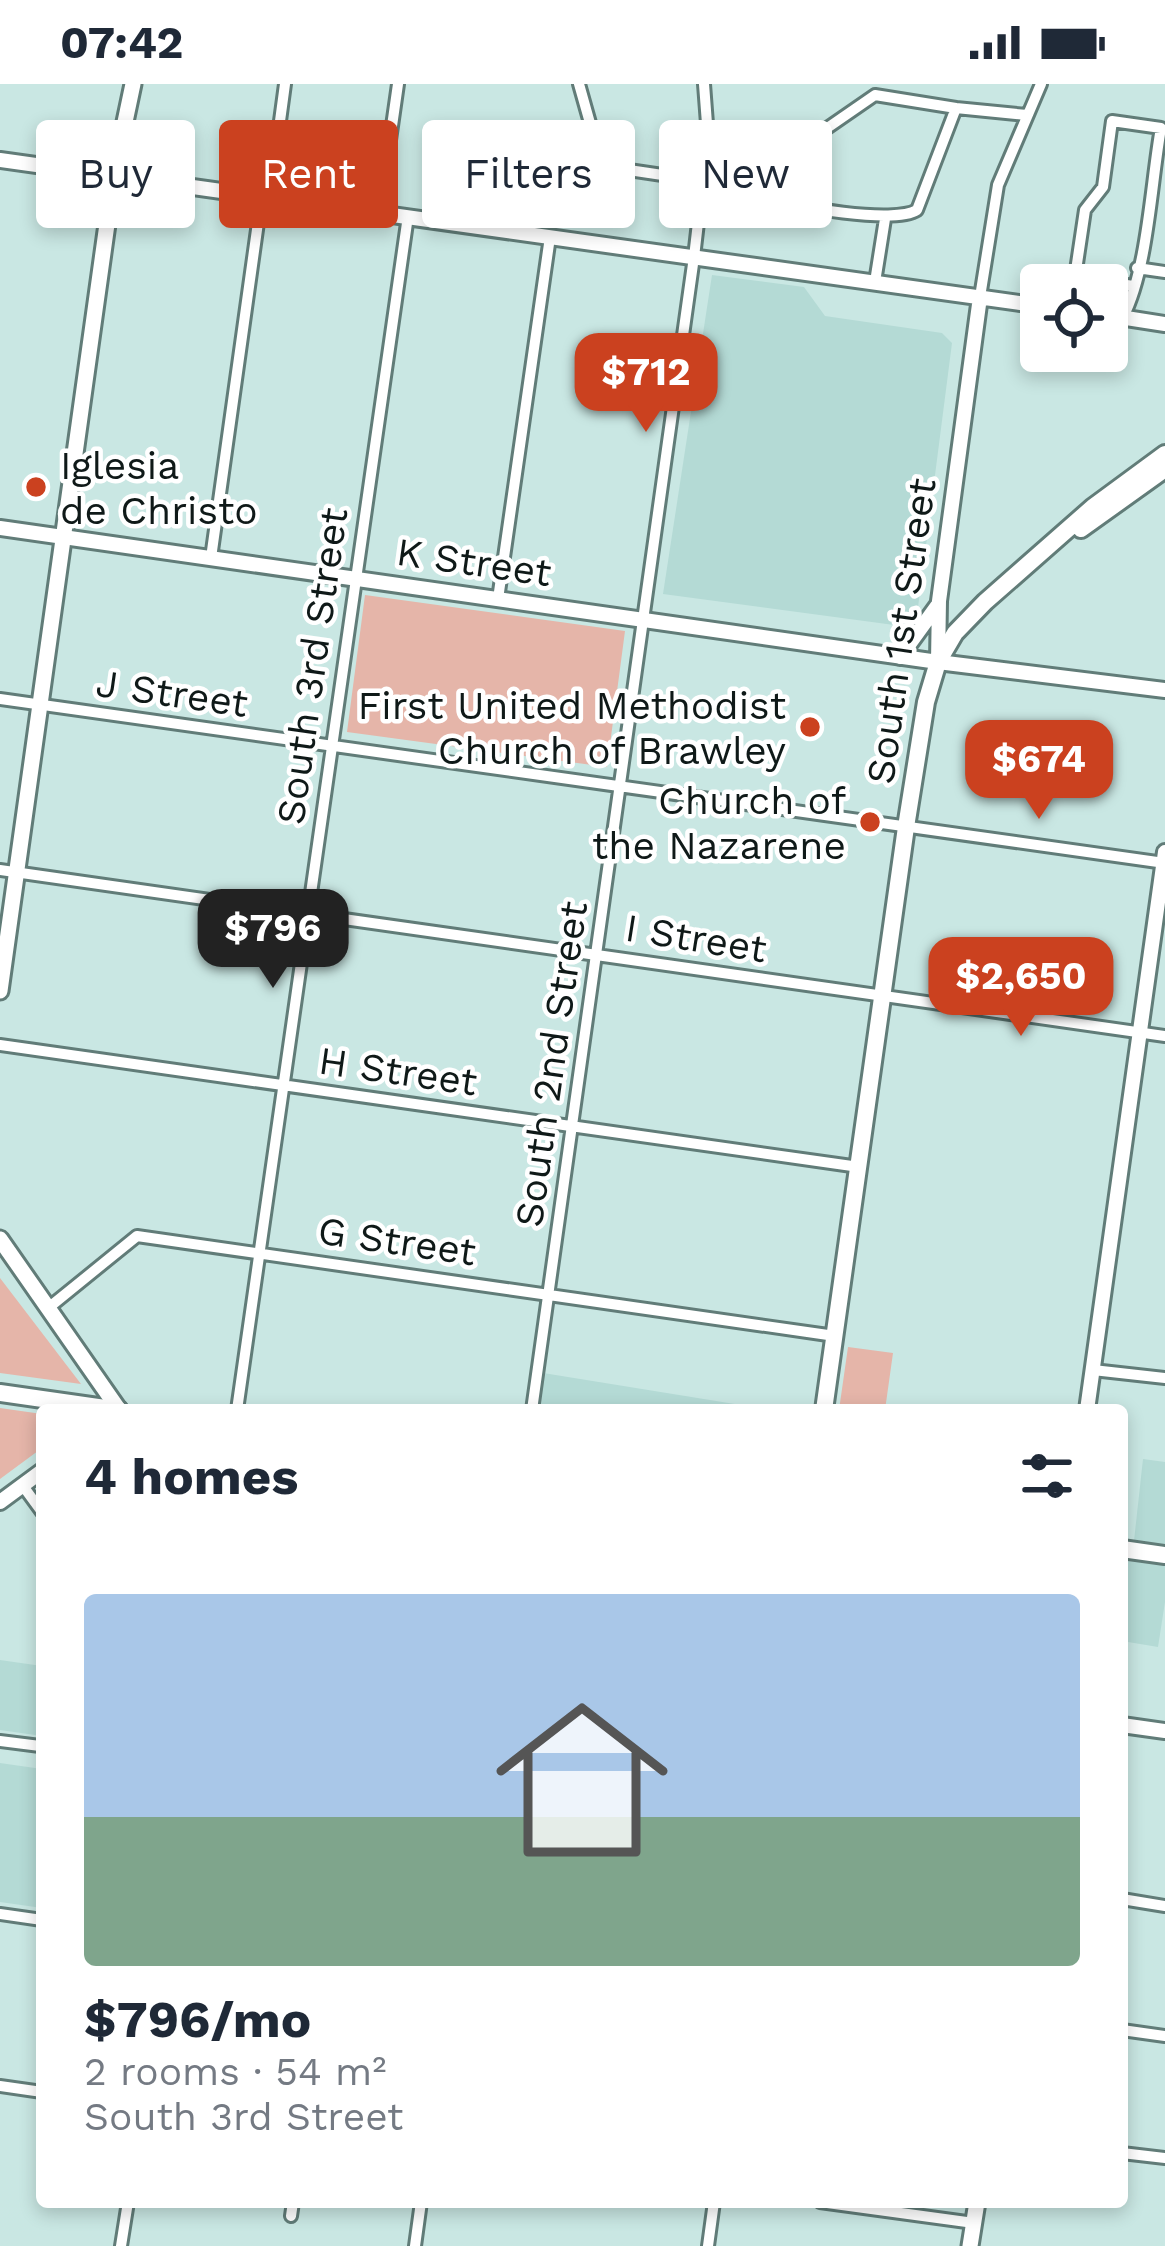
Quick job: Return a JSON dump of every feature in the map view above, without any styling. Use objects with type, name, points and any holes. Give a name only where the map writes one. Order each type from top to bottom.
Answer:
[{"type":"main road","points":[[125,120],[133,84]]},
{"type":"main road","points":[[0,991],[8,871],[40,705],[106,228]]},
{"type":"main road","points":[[938,662],[956,633],[986,602],[1093,507],[1165,454]]},
{"type":"main road","points":[[1054,545],[1165,469]]},
{"type":"main road","name":"South 1st Street","points":[[825,1404],[906,827],[926,702],[938,662]]},
{"type":"main road","points":[[0,1239],[115,1404]]},
{"type":"main road","points":[[0,1393],[77,1404]]},
{"type":"main road","points":[[1128,1550],[1165,1555]]},
{"type":"main road","points":[[970,2246],[975,2208]]},
{"type":"street","points":[[279,120],[285,84]]},
{"type":"street","points":[[393,120],[398,84]]},
{"type":"street","points":[[579,84],[589,120]]},
{"type":"street","name":"South 2nd Street","points":[[704,84],[707,120]]},
{"type":"street","name":"South 1st Street","points":[[938,662],[939,601],[993,204],[1041,84]]},
{"type":"street","points":[[956,108],[916,210],[885,219],[768,195],[763,184],[769,145],[786,130],[820,133],[875,95],[1027,115]]},
{"type":"street","points":[[1128,294],[1133,286],[1137,268],[1163,128],[1112,121],[1103,187],[1085,210],[1076,278],[1133,286]]},
{"type":"street","points":[[0,160],[36,164]]},
{"type":"street","points":[[398,214],[1020,303]]},
{"type":"street","name":"South 3rd Street","points":[[238,1404],[408,216]]},
{"type":"street","points":[[875,282],[885,219]]},
{"type":"street","points":[[211,558],[261,228]]},
{"type":"street","name":"South 2nd Street","points":[[533,1404],[697,228]]},
{"type":"street","points":[[498,599],[550,237]]},
{"type":"street","points":[[1137,268],[1165,272]]},
{"type":"street","points":[[1128,318],[1165,324]]},
{"type":"street","name":"K Street","points":[[0,528],[900,657],[1165,689]]},
{"type":"street","points":[[900,657],[931,622],[939,601]]},
{"type":"street","name":"J Street","points":[[0,699],[1164,860]]},
{"type":"street","points":[[1088,1404],[1164,860]]},
{"type":"street","name":"I Street","points":[[8,871],[1165,1036]]},
{"type":"street","name":"H Street","points":[[0,1045],[859,1168]]},
{"type":"street","name":"G Street","points":[[47,1309],[137,1236],[835,1336]]},
{"type":"street","points":[[1093,1370],[1165,1378]]},
{"type":"street","points":[[0,1502],[36,1476]]},
{"type":"street","points":[[23,1486],[36,1504]]},
{"type":"street","points":[[1128,1726],[1165,1731]]},
{"type":"street","points":[[0,1741],[36,1746]]},
{"type":"street","points":[[1128,1900],[1165,1906]]},
{"type":"street","points":[[0,1914],[36,1919]]},
{"type":"street","points":[[1128,2031],[1165,2036]]},
{"type":"street","points":[[0,2086],[36,2091]]},
{"type":"street","points":[[1128,2154],[1165,2158]]},
{"type":"street","points":[[122,2246],[127,2208]]},
{"type":"street","points":[[415,2246],[420,2208]]},
{"type":"street","points":[[708,2246],[713,2208]]},
{"type":"street","points":[[864,2208],[974,2223]]},
{"type":"shaded area","points":[[712,275],[804,287],[825,316],[942,333],[952,343],[916,623],[909,627],[663,594]]},
{"type":"shaded area","points":[[365,595],[625,631],[607,767],[347,732]]},
{"type":"shaded area","points":[[0,1278],[81,1384],[0,1373]]},
{"type":"shaded area","points":[[848,1347],[893,1353],[886,1404],[840,1404]]},
{"type":"shaded area","points":[[537,1372],[735,1404],[533,1404]]},
{"type":"shaded area","points":[[0,1408],[36,1413],[36,1452],[0,1479]]},
{"type":"shaded area","points":[[1143,1459],[1165,1462],[1165,1602],[1158,1647],[1128,1642],[1128,1550],[1133,1550]]},
{"type":"shaded area","points":[[0,1660],[36,1665],[36,1735],[0,1730]]},
{"type":"shaded area","points":[[0,1763],[36,1768],[36,1907],[0,1902]]},
{"type":"place","name":"Iglesia de Christo","points":[[36,487]]},
{"type":"place","name":"First United Methodist Church of Brawley","points":[[810,727]]},
{"type":"place","name":"Church of the Nazarene","points":[[870,822]]}]
